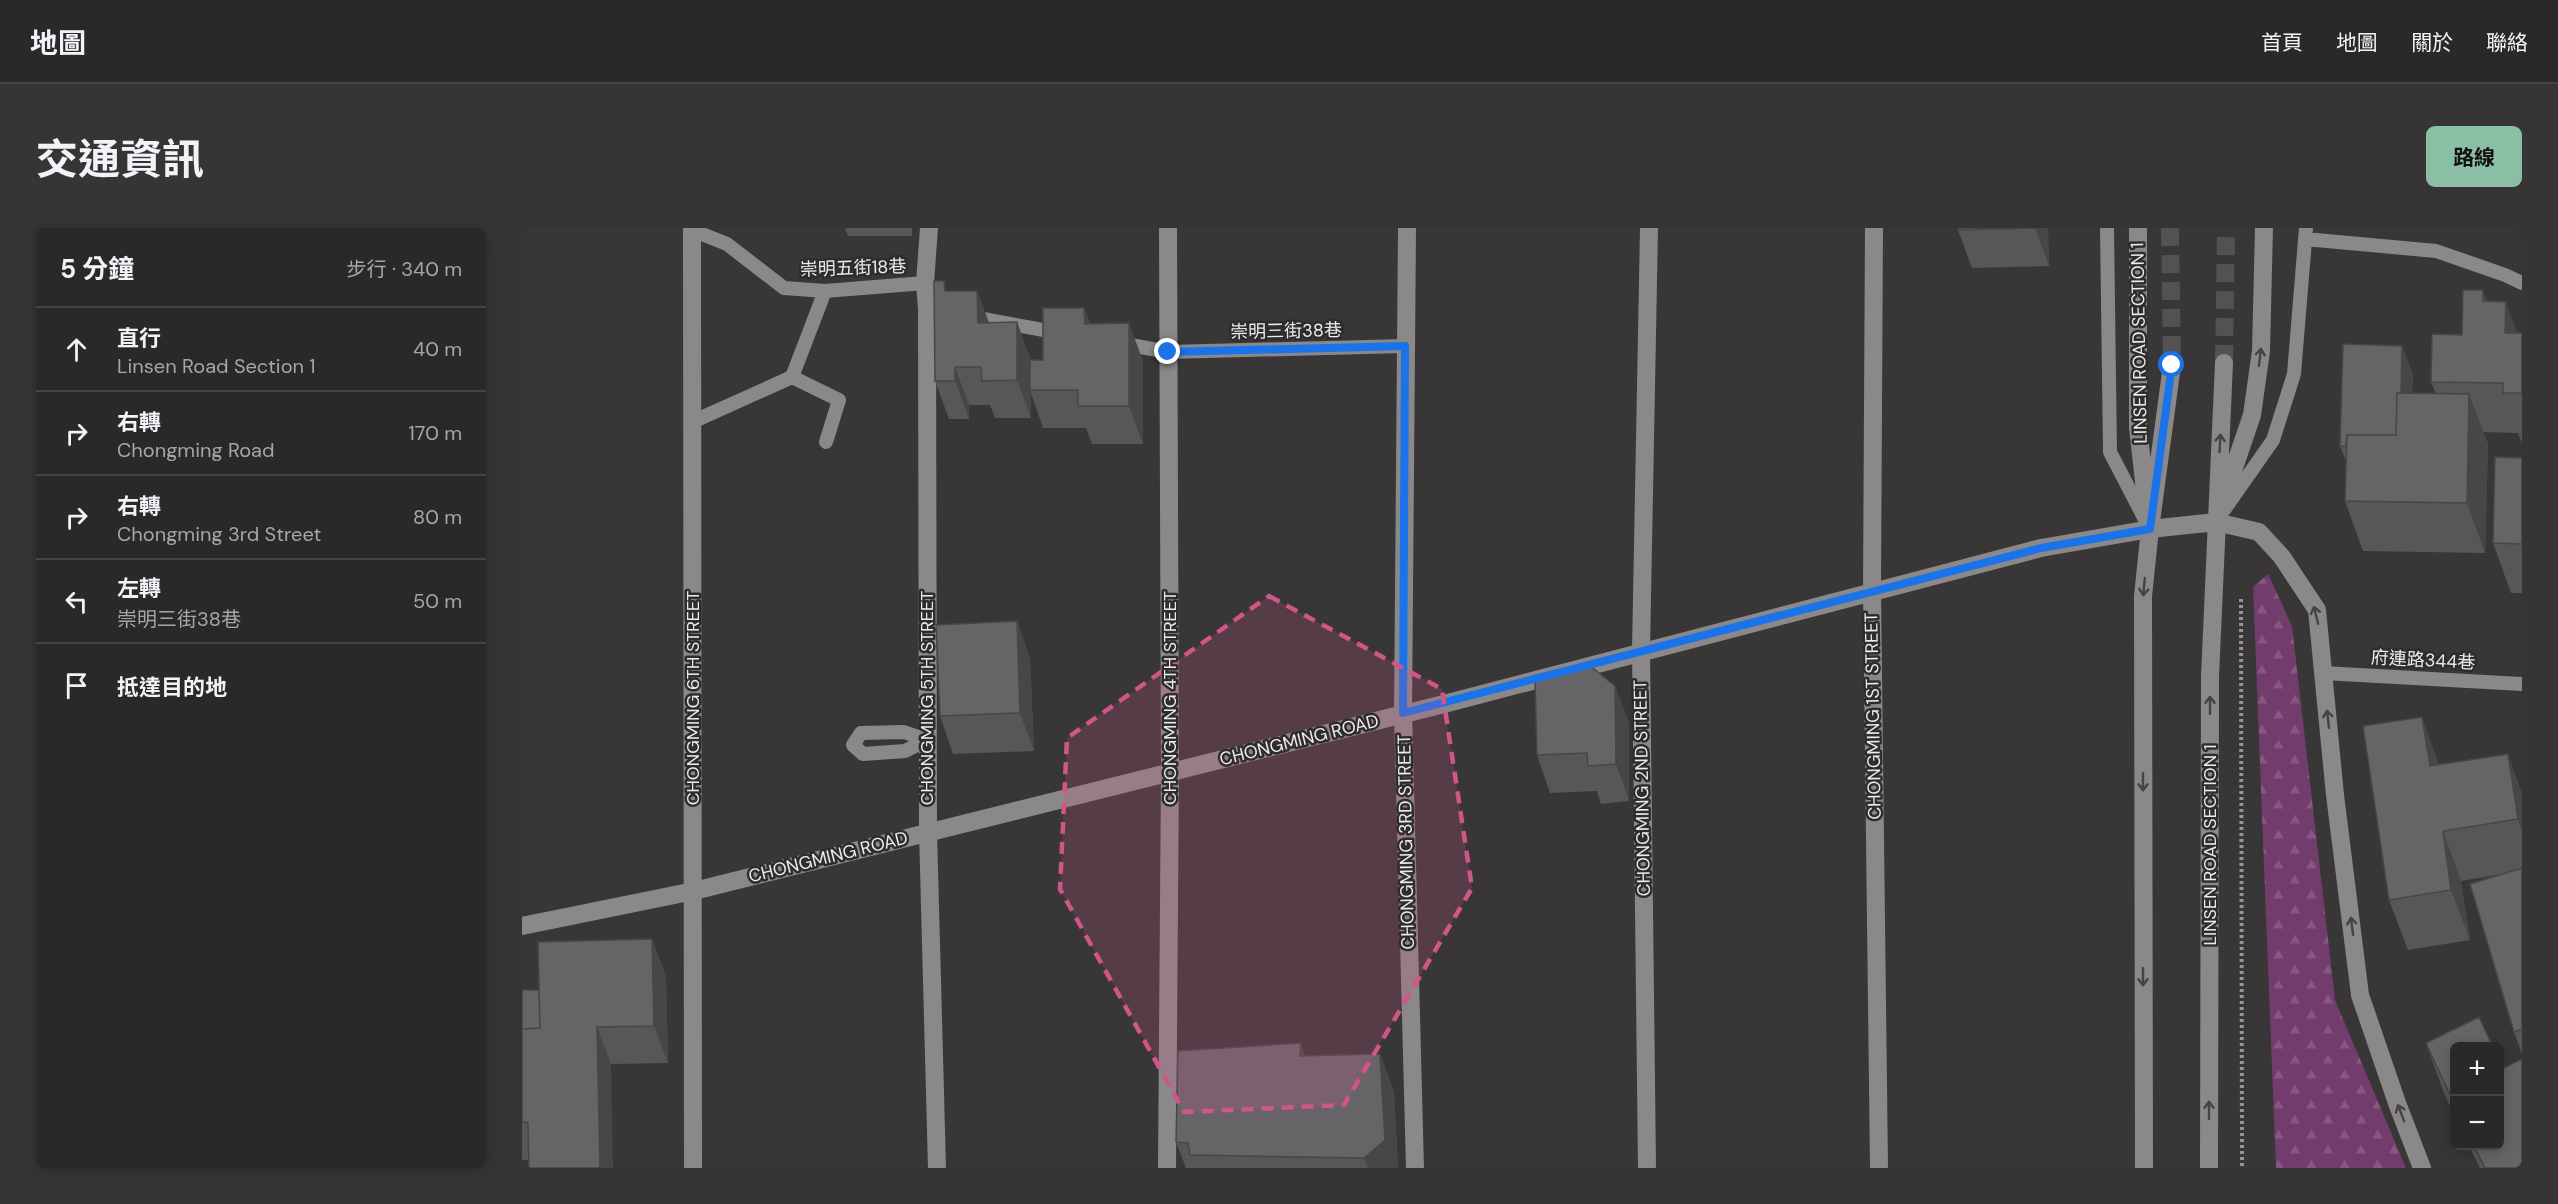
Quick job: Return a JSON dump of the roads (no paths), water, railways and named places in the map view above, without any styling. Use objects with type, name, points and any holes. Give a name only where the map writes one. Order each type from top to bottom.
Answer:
[{"type":"street","name":"CHONGMING 5TH STREET","points":[[929,228],[925,283],[933,310],[927,740],[937,1168]]},
{"type":"street","name":"CHONGMING 4TH STREET","points":[[1167,1168],[1170,772],[1168,228]]},
{"type":"street","name":"CHONGMING 3RD STREET","points":[[1407,228],[1403,713],[1415,1168]]},
{"type":"street","name":"CHONGMING 2ND STREET","points":[[1647,1168],[1641,651],[1649,228]]},
{"type":"street","name":"CHONGMING 1ST STREET","points":[[1874,228],[1872,591],[1879,1168]]},
{"type":"street","name":"LINSEN ROAD SECTION 1","points":[[2138,228],[2138,427],[2150,529]]},
{"type":"street","name":"LINSEN ROAD SECTION 1","points":[[2216,522],[2252,415],[2261,351],[2264,228]]},
{"type":"street","name":"CHONGMING 6TH STREET","points":[[692,229],[693,1168]]},
{"type":"street","name":"LINSEN ROAD SECTION 1","points":[[2209,1168],[2210,677],[2224,363]]},
{"type":"street","name":"LINSEN ROAD SECTION 1","points":[[2144,1168],[2143,608],[2150,529],[2172,365]]},
{"type":"street","name":"CHONGMING ROAD","points":[[522,926],[694,891],[1403,713],[2041,548],[2150,529],[2216,522],[2259,532],[2282,557],[2317,610],[2337,807],[2360,994],[2422,1168]]},
{"type":"lane","points":[[2107,228],[2110,452],[2150,529]]},
{"type":"lane","name":"崇明五街18巷","points":[[692,229],[727,244],[784,288],[825,291],[925,283]]},
{"type":"lane","points":[[2216,522],[2273,440],[2294,374],[2306,234],[2436,251],[2522,283]]},
{"type":"lane","points":[[692,422],[792,377],[825,291]]},
{"type":"lane","points":[[962,315],[1077,336]]},
{"type":"lane","name":"崇明三街38巷","points":[[1111,342],[1168,352],[1405,346]]},
{"type":"lane","points":[[792,377],[839,400],[826,442]]},
{"type":"lane","name":"府連路344巷","points":[[2323,673],[2522,684]]},
{"type":"tunnel","points":[[2170,228],[2172,365]]},
{"type":"tunnel","points":[[2224,363],[2226,228]]}]
